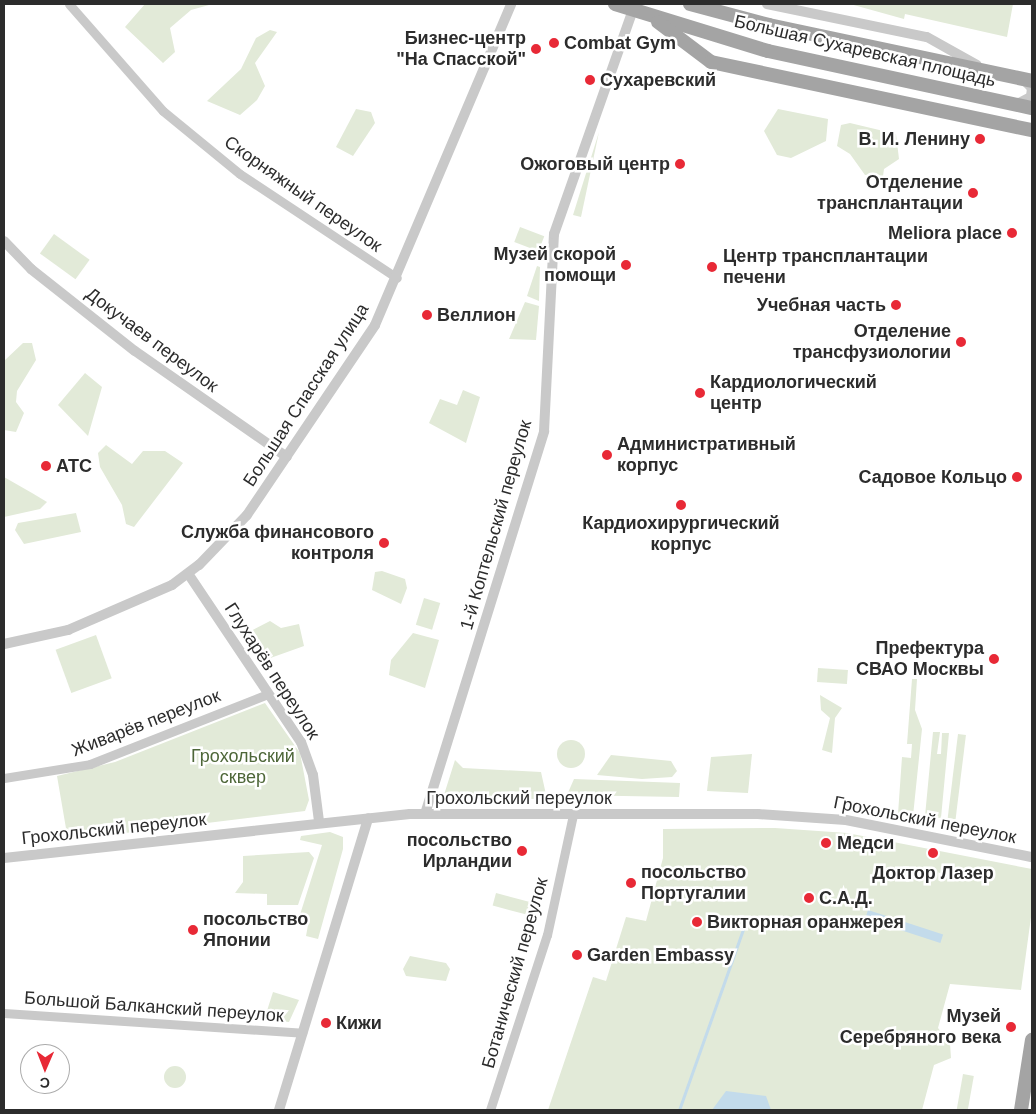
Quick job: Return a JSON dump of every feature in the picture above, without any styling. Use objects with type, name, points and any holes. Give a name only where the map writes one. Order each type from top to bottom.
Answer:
[{"type":"main road","name":"Большая Сухаревская площадь","points":[[615,4],[651,17],[768,51],[1032,108]]},
{"type":"main road","name":"Большая Сухаревская площадь","points":[[690,4],[777,27],[1027,80]]},
{"type":"main road","points":[[651,17],[711,62],[1032,130]]},
{"type":"main road","points":[[1021,1110],[1032,1040]]},
{"type":"street","name":"Скорняжный переулок","points":[[69,4],[163,112],[240,174],[396,278]]},
{"type":"street","name":"Большая Спасская улица","points":[[4,644],[68,630],[189,575],[247,515],[360,350],[396,278],[511,4]]},
{"type":"street","points":[[770,4],[927,37],[996,73]]},
{"type":"street","name":"1-й Коптельский переулок","points":[[425,814],[544,431],[554,234],[633,10]]},
{"type":"street","points":[[1016,104],[1031,97],[1032,88],[1027,80]]},
{"type":"street","name":"Докучаев переулок","points":[[4,240],[31,269],[135,351],[287,457]]},
{"type":"street","name":"Глухарёв переулок","points":[[189,575],[308,757],[319,821]]},
{"type":"street","name":"Живарёв переулок","points":[[4,778],[90,764],[268,694]]},
{"type":"street","name":"Грохольский переулок","points":[[4,858],[319,821],[425,814],[823,817],[1032,856]]},
{"type":"street","name":"Ботанический переулок","points":[[490,1110],[546,935],[573,815]]},
{"type":"street","points":[[278,1110],[368,818]]},
{"type":"street","name":"Большой Балканский переулок","points":[[4,1013],[302,1033]]},
{"type":"green space","points":[[145,4],[209,5],[191,10],[170,28],[175,52],[163,63],[125,27]]},
{"type":"green space","points":[[850,4],[1013,4],[1007,37],[905,14],[904,19]]},
{"type":"green space","points":[[270,30],[277,32],[255,63],[265,86],[257,100],[240,115],[207,101],[241,69],[256,38]]},
{"type":"green space","points":[[356,109],[371,112],[375,123],[353,156],[336,147]]},
{"type":"green space","points":[[778,109],[828,119],[826,141],[791,158],[777,155],[764,131]]},
{"type":"green space","points":[[850,123],[896,134],[899,159],[884,169],[883,176],[865,175],[850,154],[837,146],[841,125]]},
{"type":"green space","points":[[599,132],[581,217],[573,215]]},
{"type":"green space","points":[[520,227],[544,236],[539,251],[514,242]]},
{"type":"green space","points":[[54,234],[90,260],[75,279],[40,253]]},
{"type":"green space","points":[[537,266],[540,267],[539,301],[527,296]]},
{"type":"green space","points":[[525,302],[539,306],[536,340],[509,339]]},
{"type":"green space","points":[[23,343],[32,343],[36,360],[17,391],[16,402],[24,413],[16,432],[4,430],[4,361]]},
{"type":"green space","points":[[85,373],[102,387],[88,436],[58,405]]},
{"type":"green space","points":[[463,390],[480,397],[466,443],[429,423],[440,399],[457,405]]},
{"type":"green space","points":[[106,445],[132,464],[143,451],[165,451],[183,463],[134,527],[126,524],[122,505],[100,467],[98,453]]},
{"type":"green space","points":[[4,477],[47,502],[40,509],[4,517]]},
{"type":"green space","points":[[76,513],[81,532],[24,544],[15,530],[18,523]]},
{"type":"green space","points":[[382,571],[405,579],[407,588],[401,604],[372,590],[375,572]]},
{"type":"green space","points":[[424,598],[440,603],[432,630],[416,625]]},
{"type":"green space","points":[[270,621],[281,628],[299,624],[304,646],[262,661],[245,634]]},
{"type":"green space","points":[[413,633],[439,640],[425,688],[389,675],[391,660]]},
{"type":"green space","points":[[96,635],[112,678],[71,693],[56,650]]},
{"type":"green space","points":[[818,668],[848,670],[847,684],[817,682]]},
{"type":"green space","points":[[912,679],[917,679],[915,710],[922,729],[913,816],[898,814],[902,757],[911,758],[912,744],[907,744]]},
{"type":"green space","points":[[820,695],[842,708],[835,718],[832,753],[822,750],[830,718],[821,710]]},
{"type":"green space","name":"Грохольский сквер","points":[[265,703],[300,753],[309,800],[305,811],[68,840],[57,776],[115,762]]},
{"type":"green space","points":[[933,732],[940,732],[937,754],[941,754],[942,733],[949,733],[941,818],[925,816]]},
{"type":"green space","points":[[958,734],[966,735],[956,819],[948,818]]},
{"type":"green space","points":[[571,740],[581,744],[585,754],[581,764],[571,768],[561,764],[557,754],[561,744]]},
{"type":"green space","points":[[752,754],[748,793],[707,791],[711,757]]},
{"type":"green space","points":[[611,755],[671,761],[677,771],[672,777],[642,779],[597,775]]},
{"type":"green space","points":[[455,760],[463,768],[541,772],[547,799],[443,798]]},
{"type":"green space","points":[[574,779],[680,783],[679,797],[567,795]]},
{"type":"green space","points":[[775,828],[847,833],[1032,869],[1032,910],[1021,990],[950,984],[938,1028],[950,1043],[951,1058],[934,1065],[922,1110],[548,1110],[593,977],[606,981],[626,917],[646,921],[663,858],[663,829]]},
{"type":"green space","points":[[330,832],[343,837],[343,849],[318,939],[306,936],[308,925],[298,921],[322,845],[300,840],[301,836]]},
{"type":"green space","points":[[309,852],[314,858],[298,905],[267,905],[267,894],[235,893],[243,882],[243,856]]},
{"type":"green space","points":[[496,893],[530,902],[526,915],[493,906]]},
{"type":"green space","points":[[410,956],[446,963],[450,969],[446,981],[406,976],[403,969]]},
{"type":"green space","points":[[273,992],[299,1000],[289,1022],[264,1020]]},
{"type":"green space","points":[[175,1066],[183,1069],[186,1077],[183,1085],[175,1088],[167,1085],[164,1077],[167,1069]]},
{"type":"green space","points":[[963,1074],[974,1076],[968,1110],[957,1109]]},
{"type":"water","points":[[868,910],[943,934],[940,943],[865,919]]},
{"type":"water","points":[[726,1091],[766,1096],[771,1110],[712,1110]]},
{"type":"waterway","points":[[679,1110],[743,929]]},
{"type":"place","name":"Combat Gym","points":[[554,43]]},
{"type":"place","name":"Бизнес-центр \"На Спасской\"","points":[[536,49]]},
{"type":"place","name":"Сухаревский","points":[[590,80]]},
{"type":"place","name":"В. И. Ленину","points":[[980,139]]},
{"type":"place","name":"Ожоговый центр","points":[[680,164]]},
{"type":"place","name":"Отделение трансплантации","points":[[973,193]]},
{"type":"place","name":"Meliora place","points":[[1012,233]]},
{"type":"place","name":"Музей скорой помощи","points":[[626,265]]},
{"type":"place","name":"Центр трансплантации печени","points":[[712,267]]},
{"type":"place","name":"Учебная часть","points":[[896,305]]},
{"type":"place","name":"Веллион","points":[[427,315]]},
{"type":"place","name":"Отделение трансфузиологии","points":[[961,342]]},
{"type":"place","name":"Кардиологический центр","points":[[700,393]]},
{"type":"place","name":"Административный корпус","points":[[607,455]]},
{"type":"place","name":"АТС","points":[[46,466]]},
{"type":"place","name":"Садовое Кольцо","points":[[1017,477]]},
{"type":"place","name":"Кардиохирургический корпус","points":[[681,505]]},
{"type":"place","name":"Служба финансового контроля","points":[[384,543]]},
{"type":"place","name":"Префектура СВАО Москвы","points":[[994,659]]},
{"type":"place","name":"Медси","points":[[826,843]]},
{"type":"place","name":"посольство Ирландии","points":[[522,851]]},
{"type":"place","name":"Доктор Лазер","points":[[933,853]]},
{"type":"place","name":"посольство Португалии","points":[[631,883]]},
{"type":"place","name":"С.А.Д.","points":[[809,898]]},
{"type":"place","name":"Викторная оранжерея","points":[[697,922]]},
{"type":"place","name":"посольство Японии","points":[[193,930]]},
{"type":"place","name":"Garden Embassy","points":[[577,955]]},
{"type":"place","name":"Кижи","points":[[326,1023]]},
{"type":"place","name":"Музей Серебряного века","points":[[1011,1027]]}]
